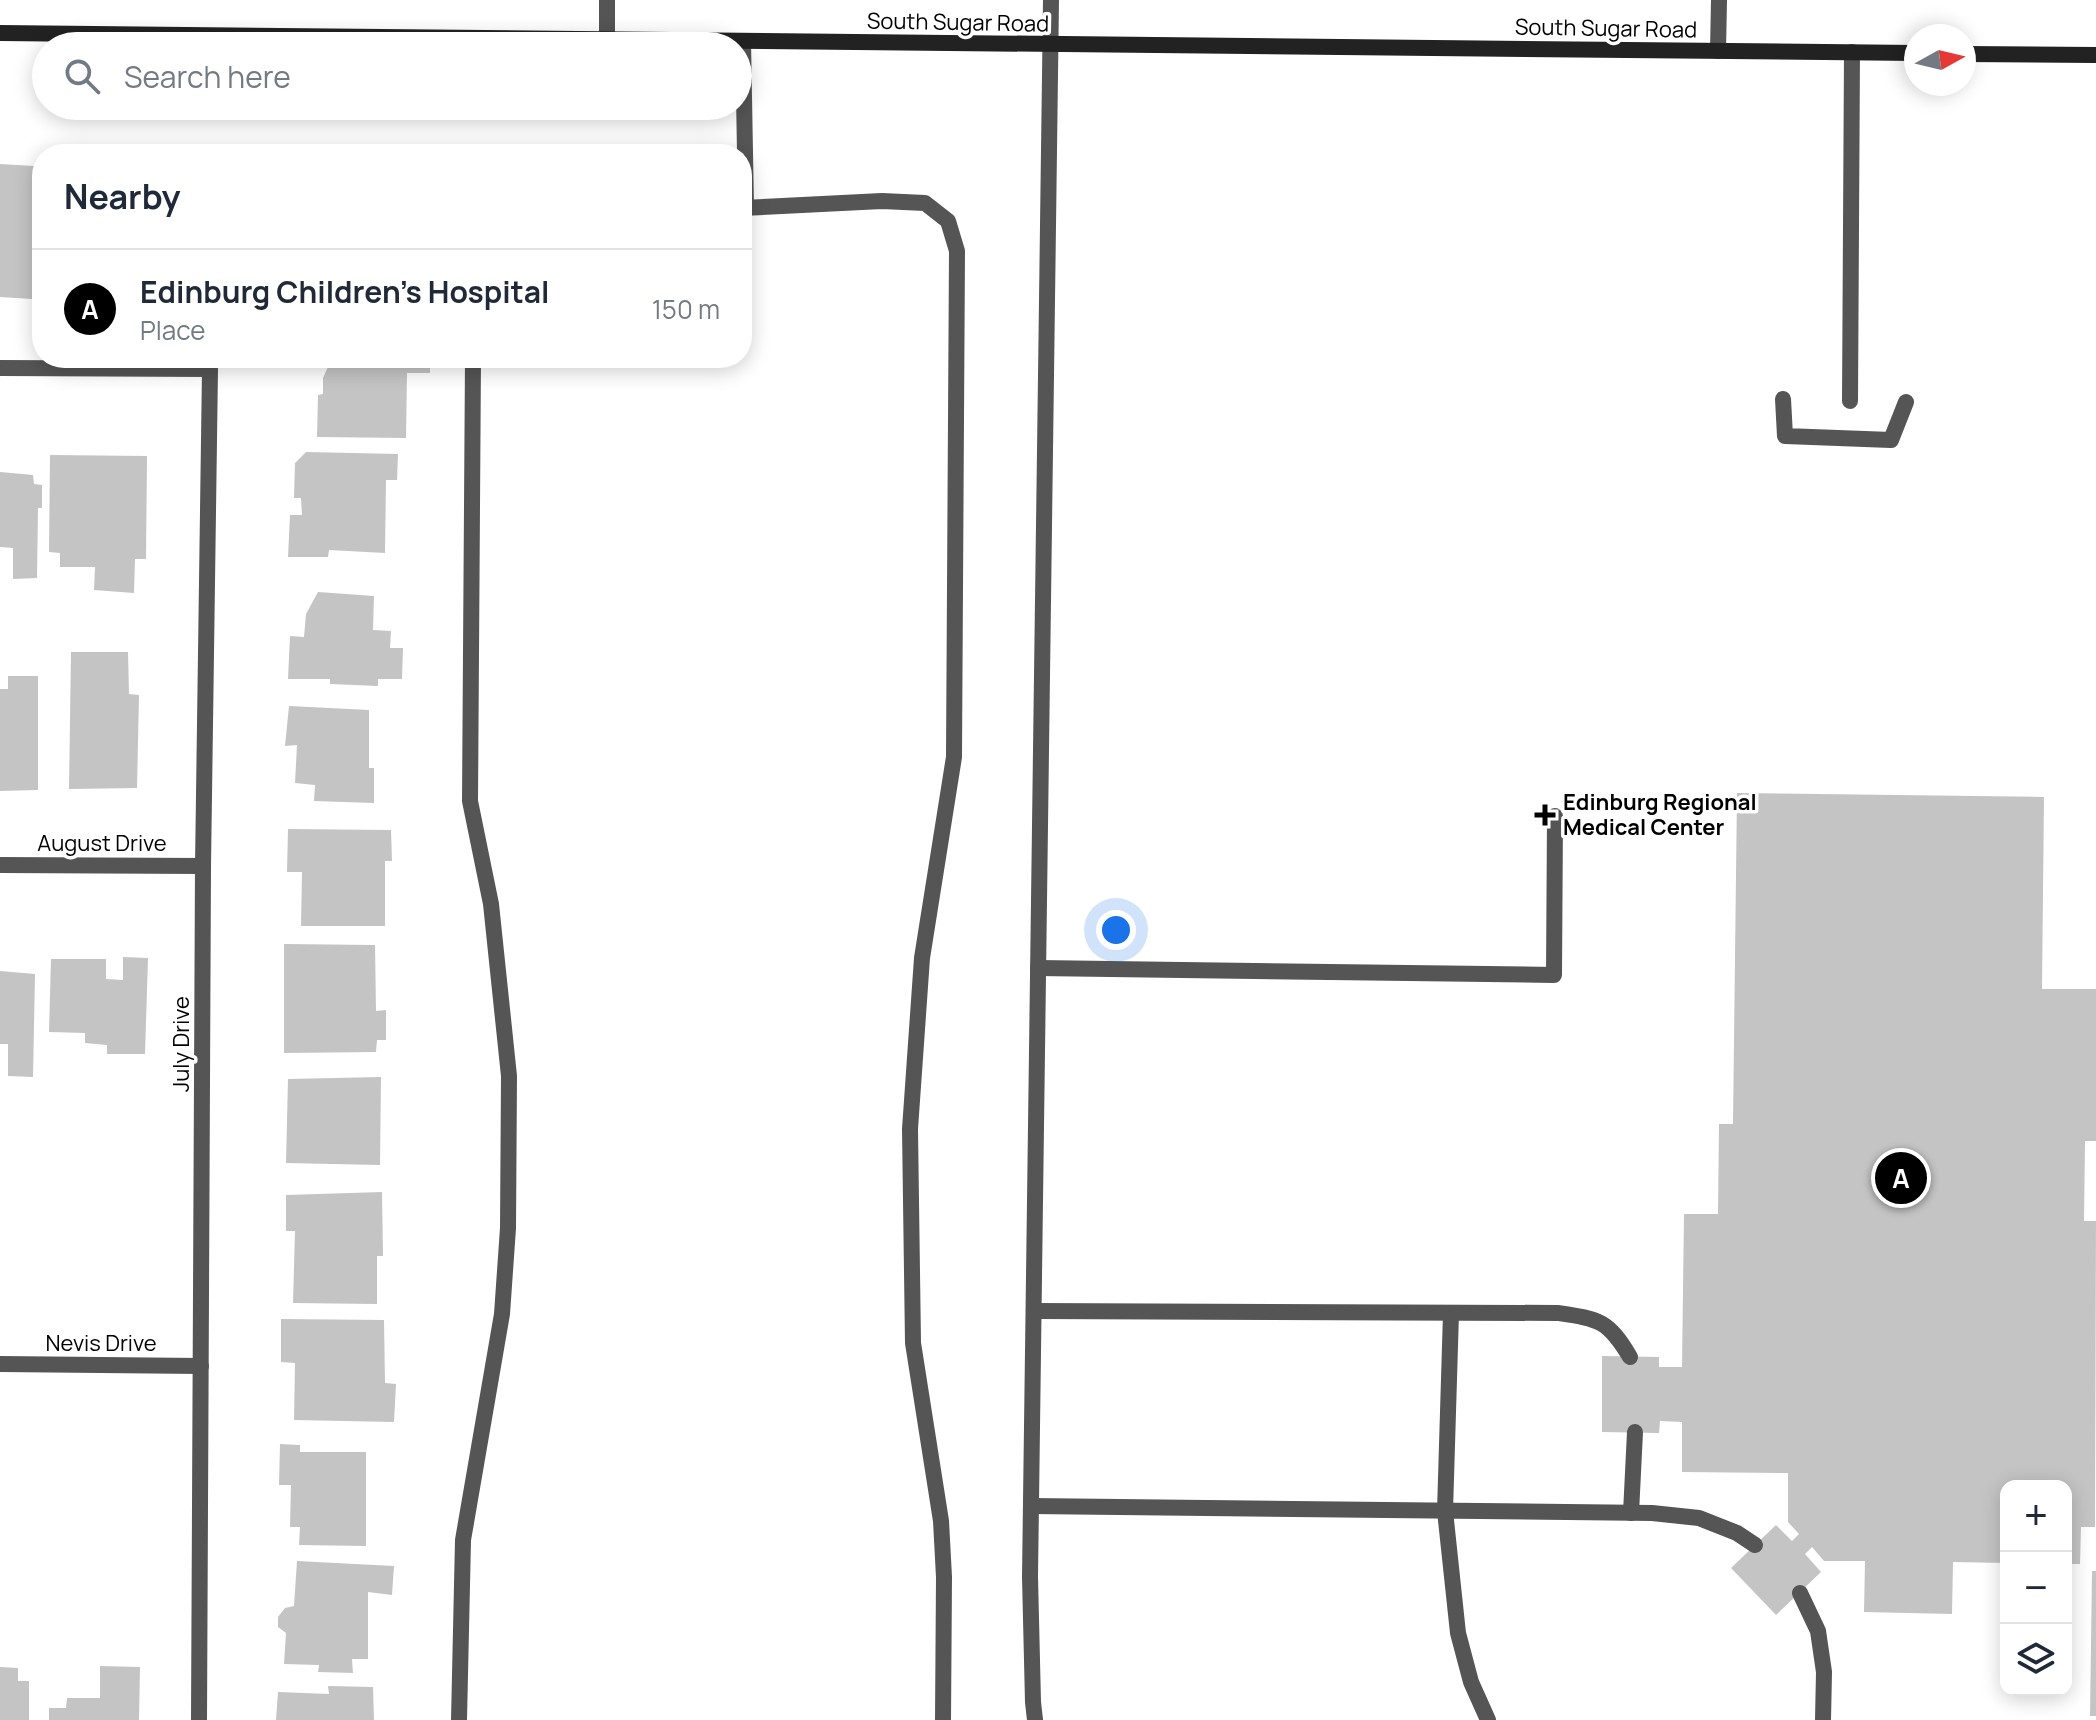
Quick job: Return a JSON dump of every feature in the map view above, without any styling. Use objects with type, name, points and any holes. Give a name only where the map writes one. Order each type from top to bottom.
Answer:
[{"type":"main road","name":"South Sugar Road","points":[[0,33],[32,33]]},
{"type":"main road","name":"South Sugar Road","points":[[752,41],[1904,53]]},
{"type":"main road","points":[[1976,54],[2096,55]]},
{"type":"street","points":[[607,0],[607,32]]},
{"type":"street","points":[[1035,1720],[1030,1577],[1051,0]]},
{"type":"street","points":[[1718,51],[1719,0]]},
{"type":"street","points":[[1850,401],[1852,52]]},
{"type":"street","points":[[743,120],[744,144]]},
{"type":"street","points":[[752,208],[882,201],[925,203],[948,221],[957,251],[954,757],[922,958],[910,1129],[913,1343],[941,1521],[944,1577],[943,1720]]},
{"type":"street","name":"July Drive","points":[[0,368],[210,369],[203,866],[199,1720]]},
{"type":"street","points":[[459,1720],[463,1540],[502,1314],[508,1228],[509,1076],[491,904],[470,801],[473,368]]},
{"type":"street","points":[[1783,399],[1785,436],[1891,440],[1906,402]]},
{"type":"street","points":[[1038,968],[1554,975],[1555,816]]},
{"type":"street","name":"August Drive","points":[[0,865],[203,866]]},
{"type":"street","points":[[1034,1311],[1558,1313],[1595,1319],[1618,1336],[1630,1357]]},
{"type":"street","points":[[1451,1313],[1445,1511],[1458,1633],[1471,1682],[1488,1720]]},
{"type":"street","name":"Nevis Drive","points":[[0,1364],[201,1366]]},
{"type":"street","points":[[1631,1513],[1635,1432]]},
{"type":"street","points":[[1031,1506],[1652,1513],[1699,1518],[1737,1533],[1755,1545]]},
{"type":"street","points":[[1800,1593],[1818,1631],[1824,1672],[1823,1720]]},
{"type":"building","points":[[0,164],[32,166],[32,299],[0,297]]},
{"type":"building","points":[[328,368],[430,368],[430,373],[407,373],[406,438],[317,437],[318,395],[323,394],[323,378]]},
{"type":"building","points":[[306,452],[398,454],[397,480],[386,480],[385,553],[329,550],[328,557],[288,557],[290,515],[302,515],[301,498],[294,498],[295,463]]},
{"type":"building","points":[[50,455],[147,456],[146,559],[135,559],[134,593],[94,590],[95,567],[60,567],[60,553],[49,552]]},
{"type":"building","points":[[0,472],[33,475],[34,484],[42,485],[42,508],[38,508],[37,578],[13,579],[13,548],[0,547]]},
{"type":"building","points":[[318,592],[374,596],[373,630],[391,631],[390,648],[403,648],[402,679],[378,679],[378,686],[330,684],[330,679],[288,679],[290,636],[304,637],[306,614]]},
{"type":"building","points":[[71,652],[128,652],[129,694],[139,695],[137,788],[69,789]]},
{"type":"building","points":[[8,676],[38,676],[38,790],[0,791],[0,689],[8,689]]},
{"type":"building","points":[[289,706],[369,710],[369,768],[374,768],[374,803],[314,801],[315,785],[295,783],[297,745],[285,746]]},
{"type":"building","points":[[1737,793],[2044,797],[2042,989],[2096,989],[2096,1141],[2085,1141],[2084,1221],[2096,1221],[2095,1527],[2081,1527],[2080,1564],[2072,1564],[2072,1480],[2000,1480],[2000,1563],[1953,1562],[1952,1614],[1864,1612],[1865,1561],[1824,1561],[1812,1547],[1805,1554],[1821,1572],[1776,1615],[1731,1568],[1776,1525],[1792,1541],[1799,1534],[1788,1522],[1788,1473],[1682,1472],[1682,1422],[1660,1421],[1659,1433],[1602,1432],[1602,1356],[1659,1357],[1659,1367],[1682,1367],[1684,1214],[1718,1214],[1719,1124],[1733,1124]]},
{"type":"building","points":[[288,829],[391,830],[392,861],[385,861],[385,926],[301,926],[302,872],[287,872]]},
{"type":"building","points":[[284,944],[375,945],[376,1011],[386,1010],[386,1040],[377,1040],[376,1052],[284,1053]]},
{"type":"building","points":[[123,957],[148,958],[145,1054],[107,1054],[107,1045],[85,1043],[85,1033],[49,1032],[51,959],[106,959],[106,979],[123,980]]},
{"type":"building","points":[[0,971],[35,974],[33,1077],[8,1076],[8,1044],[0,1044]]},
{"type":"building","points":[[381,1077],[380,1165],[286,1163],[288,1079]]},
{"type":"building","points":[[382,1192],[383,1256],[377,1256],[377,1304],[293,1303],[295,1231],[286,1231],[286,1195]]},
{"type":"building","points":[[281,1319],[384,1320],[385,1383],[396,1384],[394,1422],[294,1420],[295,1363],[281,1362]]},
{"type":"building","points":[[280,1444],[300,1445],[300,1452],[366,1452],[366,1546],[299,1545],[300,1527],[290,1527],[291,1485],[279,1485]]},
{"type":"building","points":[[297,1561],[394,1566],[392,1595],[368,1592],[368,1659],[352,1659],[353,1673],[318,1672],[319,1665],[284,1664],[286,1633],[278,1627],[278,1617],[285,1608],[294,1606]]},
{"type":"building","points":[[2092,1571],[2096,1571],[2096,1716],[2090,1716]]},
{"type":"building","points":[[100,1666],[140,1667],[139,1720],[49,1720],[49,1708],[66,1708],[67,1698],[100,1698]]},
{"type":"building","points":[[0,1667],[18,1668],[18,1681],[29,1681],[29,1720],[0,1720]]},
{"type":"building","points":[[328,1686],[373,1687],[374,1720],[276,1720],[278,1692],[329,1694]]},
{"type":"place","name":"Edinburg Regional Medical Center","points":[[1545,815]]},
{"type":"place","name":"Edinburg Children's Hospital","points":[[1901,1178]]}]
